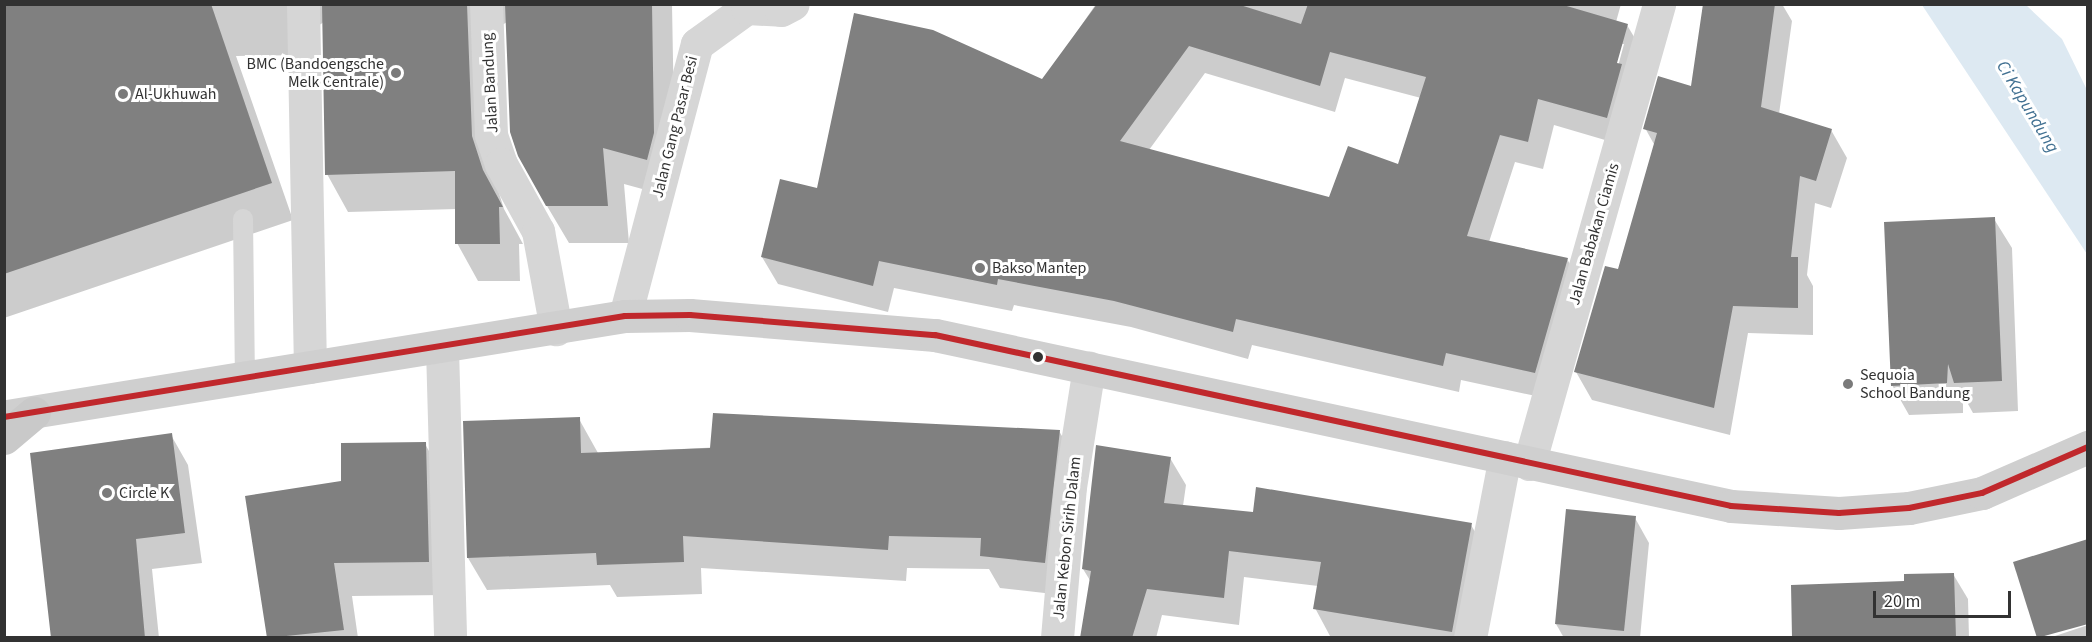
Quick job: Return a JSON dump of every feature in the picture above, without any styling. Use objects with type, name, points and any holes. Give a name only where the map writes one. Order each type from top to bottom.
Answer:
[{"type":"main road","points":[[4,438],[19,415]]},
{"type":"street","points":[[303,4],[310,367]]},
{"type":"street","name":"Jalan Bandung","points":[[486,4],[491,135],[501,164],[538,231],[556,329]]},
{"type":"street","name":"Jalan Gang Pasar Besi","points":[[625,316],[696,44],[747,8],[781,10],[793,4]]},
{"type":"street","name":"Jalan Babakan Ciamis","points":[[1470,638],[1517,461],[1659,4]]},
{"type":"street","points":[[19,415],[310,367],[442,348],[625,316],[690,315],[935,334],[1731,506],[1839,513],[1909,508],[1982,493],[2088,447]]},
{"type":"street","points":[[442,348],[450,638]]},
{"type":"street","name":"Jalan Kebon Sirih Dalam","points":[[1057,638],[1070,487],[1089,367]]},
{"type":"lane","points":[[243,219],[245,378]]},
{"type":"water","name":"Ci Kapundung","points":[[1922,5],[2026,5],[2062,39],[2087,90],[2087,254]]},
{"type":"building","name":"Al-Ukhuwah","points":[[4,4],[211,4],[272,183],[4,274]]},
{"type":"building","name":"BMC (Bandoengsche Melk Centrale)","points":[[322,4],[467,4],[472,136],[483,170],[503,207],[499,207],[500,244],[455,244],[455,171],[325,175]]},
{"type":"building","points":[[505,4],[652,4],[654,133],[647,160],[603,148],[608,206],[546,206],[518,156],[510,132]]},
{"type":"building","points":[[1097,4],[1237,4],[1301,24],[1308,4],[1560,4],[1628,24],[1617,63],[1622,64],[1607,118],[1538,99],[1528,142],[1500,135],[1467,236],[1568,258],[1535,373],[1446,353],[1443,366],[1236,319],[1233,332],[1114,301],[998,279],[997,285],[879,261],[873,286],[761,257],[780,179],[817,188],[854,13],[933,30],[1042,79]],"holes":[[[1189,46],[1320,86],[1330,52],[1426,77],[1398,164],[1348,146],[1329,197],[1120,141]]]},
{"type":"building","points":[[1703,4],[1775,4],[1761,107],[1832,129],[1816,181],[1800,176],[1791,257],[1798,257],[1798,308],[1733,306],[1714,408],[1574,372],[1605,266],[1618,269],[1657,133],[1643,129],[1658,76],[1691,86]]},
{"type":"building","points":[[1995,217],[2002,381],[1954,383],[1948,364],[1947,383],[1891,386],[1884,222]]},
{"type":"building","points":[[713,413],[1060,430],[1045,563],[980,556],[981,538],[889,536],[888,550],[683,536],[684,562],[597,565],[596,553],[467,558],[463,421],[580,417],[581,453],[710,448]]},
{"type":"building","name":"Circle K","points":[[172,433],[185,533],[136,539],[145,638],[51,638],[30,453]]},
{"type":"building","points":[[426,442],[429,562],[334,563],[344,630],[267,638],[245,496],[341,481],[341,443]]},
{"type":"building","points":[[1096,445],[1171,457],[1164,503],[1253,512],[1256,487],[1472,523],[1452,632],[1313,609],[1321,562],[1229,551],[1224,598],[1147,589],[1132,638],[1080,638],[1091,571],[1082,569]]},
{"type":"building","points":[[1566,509],[1636,516],[1624,631],[1555,624]]},
{"type":"building","points":[[2088,539],[2088,624],[2037,638],[2013,562]]},
{"type":"building","points":[[1954,573],[1956,638],[1792,638],[1791,585],[1904,581],[1904,574]]},
{"type":"transit line","points":[[4,417],[625,316],[690,315],[935,335],[1731,506],[1839,513],[1909,508],[1982,493],[2088,447]]},
{"type":"place","name":"BMC (Bandoengsche Melk Centrale)","points":[[396,73]]},
{"type":"place","name":"Al-Ukhuwah","points":[[123,94]]},
{"type":"place","name":"Bakso Mantep","points":[[980,268]]},
{"type":"place","name":"Sequoia School Bandung","points":[[1848,384]]},
{"type":"place","name":"Circle K","points":[[107,493]]}]
